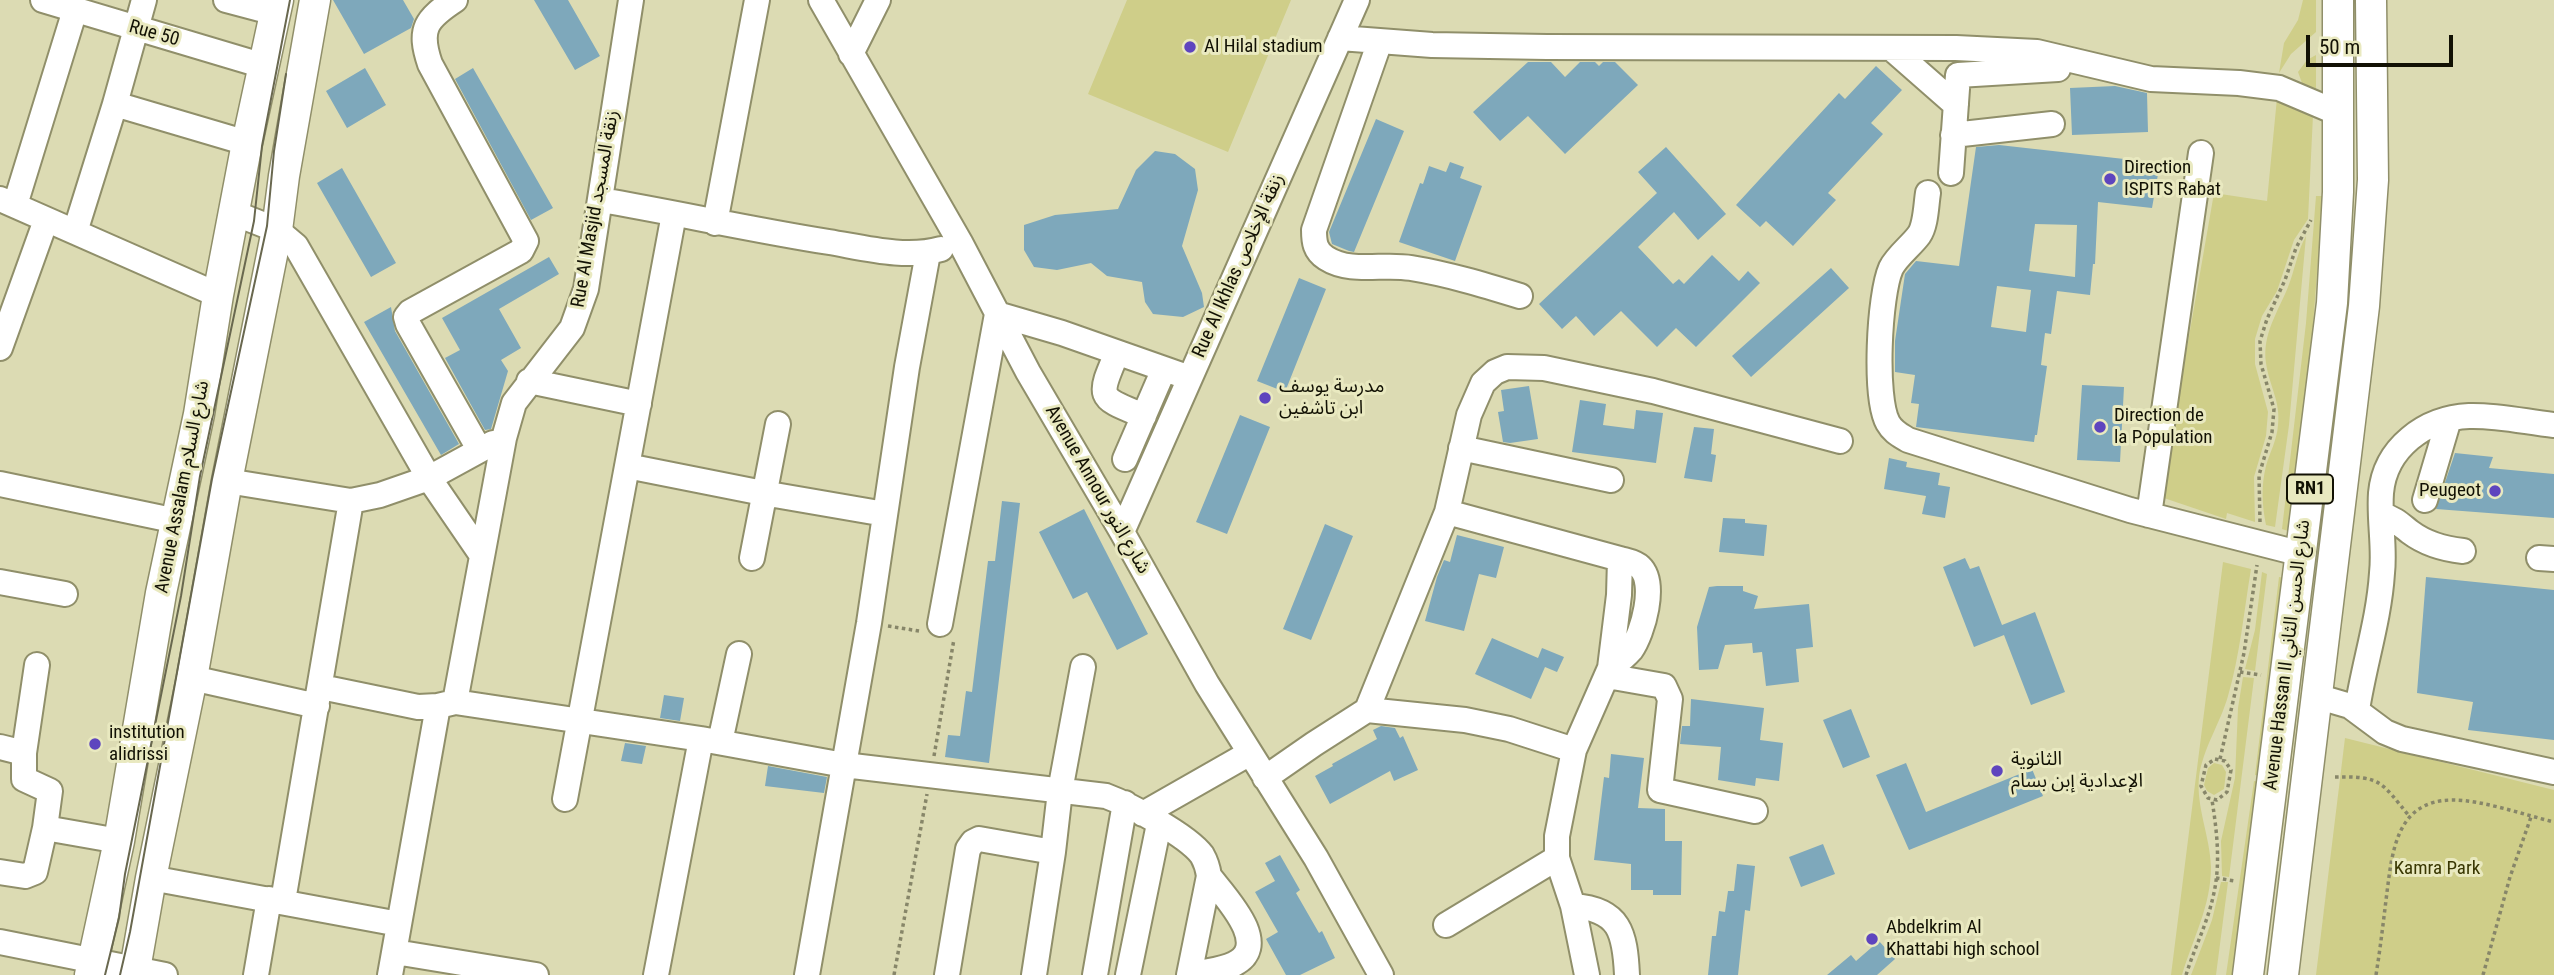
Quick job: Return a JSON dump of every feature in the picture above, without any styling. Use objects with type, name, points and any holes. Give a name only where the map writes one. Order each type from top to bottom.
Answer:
[{"type":"main road","points":[[134,972],[277,230],[315,0]]},
{"type":"main road","name":"Avenue Hassan II شارع الحسن الثاني","points":[[2248,975],[2332,303],[2339,192],[2338,0]]},
{"type":"main road","name":"Avenue Hassan II شارع الحسن الثاني","points":[[2283,975],[2364,306],[2372,203],[2371,0]]},
{"type":"main road","name":"Avenue Assalam شارع السلام","points":[[92,967],[119,841],[161,593],[200,414],[218,295],[276,6]]},
{"type":"street","name":"Rue 50","points":[[43,0],[264,66]]},
{"type":"street","points":[[75,232],[116,104],[144,0]]},
{"type":"street","points":[[226,0],[276,6]]},
{"type":"street","points":[[455,0],[430,18],[424,32],[423,46],[430,64],[526,241],[521,251],[410,312],[406,317],[479,449]]},
{"type":"street","name":"Rue Al Masjid زنقة المسجد","points":[[392,963],[422,807],[514,403],[572,328],[580,312],[601,200],[631,0]]},
{"type":"street","points":[[715,223],[757,0]]},
{"type":"street","name":"Avenue Annour شارع النور","points":[[821,0],[1207,684],[1316,858],[1374,973]]},
{"type":"street","points":[[851,54],[878,0]]},
{"type":"street","name":"Rue Al Ikhlas زنقة الإخلاص","points":[[1122,531],[1357,0]]},
{"type":"street","points":[[75,10],[8,202],[218,295]]},
{"type":"street","points":[[1340,38],[1547,47],[1891,48],[2036,52],[2151,79],[2239,83],[2279,88],[2338,113]]},
{"type":"street","points":[[1380,41],[1314,230],[1316,248],[1327,259],[1346,265],[1365,268],[1407,267],[1432,271],[1520,296]]},
{"type":"street","points":[[1891,48],[1956,105]]},
{"type":"street","points":[[1951,173],[1958,75],[2058,69],[2058,58]]},
{"type":"street","points":[[116,104],[247,143]]},
{"type":"street","points":[[1953,135],[2052,124]]},
{"type":"street","points":[[2149,515],[2201,153]]},
{"type":"street","points":[[1928,193],[1921,233],[1892,267],[1885,290],[1881,401],[1889,425],[1896,433],[1909,440],[2149,515],[2302,554]]},
{"type":"street","points":[[601,200],[715,223],[872,249],[928,253],[961,244]]},
{"type":"street","points":[[234,213],[277,230],[301,253],[429,478],[481,554]]},
{"type":"street","points":[[565,799],[674,214]]},
{"type":"street","points":[[0,348],[9,294],[46,220]]},
{"type":"street","points":[[807,975],[886,513],[906,367],[928,253]]},
{"type":"street","points":[[940,624],[997,314],[1190,378]]},
{"type":"street","points":[[1117,353],[1103,386],[1104,395],[1110,402],[1144,416]]},
{"type":"street","points":[[1265,778],[1367,710],[1447,512],[1469,415],[1483,383],[1495,372],[1507,366],[1544,368],[1653,391],[1840,440]]},
{"type":"street","points":[[1125,459],[1164,369]]},
{"type":"street","points":[[529,381],[639,404]]},
{"type":"street","points":[[2357,710],[2379,604],[2384,546],[2383,482],[2392,460],[2406,441],[2426,428],[2449,419],[2471,416],[2554,425]]},
{"type":"street","points":[[2425,500],[2449,419]]},
{"type":"street","points":[[752,558],[778,424]]},
{"type":"street","points":[[227,481],[351,501],[380,495],[429,478],[504,438]]},
{"type":"street","points":[[1461,448],[1611,480]]},
{"type":"street","points":[[627,466],[764,493],[886,513]]},
{"type":"street","points":[[2344,477],[2383,482]]},
{"type":"street","points":[[0,484],[177,521]]},
{"type":"street","points":[[256,975],[276,900],[319,696],[351,501]]},
{"type":"street","points":[[1447,512],[1620,559],[1619,595],[1609,672],[1574,750],[1557,836],[1557,858],[1573,906],[1587,975]]},
{"type":"street","points":[[2382,515],[2429,543],[2463,551]]},
{"type":"street","points":[[0,582],[65,594]]},
{"type":"street","points":[[656,975],[710,741],[739,654]]},
{"type":"street","points":[[0,872],[25,876],[35,872],[51,796],[50,791],[24,779],[12,750],[37,664]]},
{"type":"street","points":[[1034,975],[1060,791],[1083,667]]},
{"type":"street","points":[[1609,672],[1664,686],[1668,691],[1670,699],[1660,790],[1755,811]]},
{"type":"street","points":[[192,678],[418,707],[447,704],[710,741],[844,765],[1106,796],[1181,838],[1201,854],[1207,865],[1209,876],[1190,975],[1235,963],[1244,956],[1250,938],[1247,928],[1209,876]]},
{"type":"street","points":[[2316,696],[2343,703],[2357,710],[2385,732],[2402,739],[2554,772]]},
{"type":"street","points":[[1367,710],[1465,720],[1509,729],[1574,750]]},
{"type":"street","points":[[1095,975],[1142,814],[1250,753]]},
{"type":"street","points":[[1128,975],[1142,814]]},
{"type":"street","points":[[45,828],[119,841]]},
{"type":"street","points":[[947,975],[970,845],[976,840],[985,840],[1053,852]]},
{"type":"street","points":[[1446,925],[1557,858]]},
{"type":"street","points":[[151,878],[399,924]]},
{"type":"street","points":[[1573,906],[1602,911],[1613,919],[1622,932],[1627,975]]},
{"type":"street","points":[[0,942],[92,967],[165,975]]},
{"type":"street","points":[[392,963],[536,975]]},
{"type":"path","points":[[2220,759],[2251,612],[2259,543],[2259,475],[2272,432],[2274,409],[2261,364],[2260,341],[2266,319],[2286,280],[2296,248],[2312,220]]},
{"type":"path","points":[[2240,672],[2261,675]]},
{"type":"path","points":[[2186,975],[2208,915],[2216,878],[2212,800],[2202,791],[2204,770],[2210,760],[2220,759],[2225,761],[2231,770],[2229,788],[2224,796],[2212,800]]},
{"type":"path","points":[[2335,777],[2361,776],[2378,781],[2410,817]]},
{"type":"path","points":[[2376,975],[2392,851],[2402,827],[2410,817],[2431,803],[2456,800],[2554,822]]},
{"type":"path","points":[[2483,975],[2510,877],[2531,817]]},
{"type":"path","points":[[2216,878],[2235,881]]},
{"type":"green space","name":"Al Hilal stadium","points":[[1127,0],[1291,0],[1228,152],[1088,94]]},
{"type":"green space","points":[[2303,0],[2316,0],[2316,32],[2291,54],[2279,73],[2284,43],[2298,20]]},
{"type":"green space","points":[[2316,55],[2316,93],[2302,83],[2298,72],[2307,60]]},
{"type":"green space","points":[[2277,98],[2295,110],[2313,115],[2308,219],[2294,240],[2277,291],[2262,316],[2255,339],[2255,364],[2268,412],[2266,436],[2254,477],[2255,522],[2227,513],[2226,519],[2161,497],[2214,193],[2267,201]]},
{"type":"green space","points":[[2316,196],[2323,196],[2313,325],[2288,531],[2282,529],[2306,323]]},
{"type":"green space","points":[[2306,236],[2289,425],[2275,527],[2266,525],[2263,503],[2264,473],[2276,436],[2278,417],[2266,363],[2266,342]]},
{"type":"green space","points":[[2223,562],[2251,569],[2232,680],[2199,777],[2199,799],[2211,867],[2208,895],[2182,975],[2171,975]]},
{"type":"green space","points":[[2262,572],[2267,574],[2255,671],[2245,669],[2255,630]]},
{"type":"green space","points":[[2279,577],[2286,578],[2262,776],[2255,775]]},
{"type":"green space","points":[[2243,677],[2254,678],[2229,877],[2222,876],[2221,841],[2235,778],[2238,708]]},
{"type":"green space","name":"Kamra Park","points":[[2345,738],[2554,790],[2554,975],[2316,975]]},
{"type":"green space","points":[[2214,763],[2222,765],[2226,772],[2224,789],[2214,795],[2207,791],[2204,785],[2208,768]]},
{"type":"green space","points":[[2254,781],[2261,782],[2234,975],[2226,975]]},
{"type":"green space","points":[[2221,882],[2228,882],[2216,975],[2191,975],[2212,920]]},
{"type":"building","points":[[333,0],[403,0],[414,19],[411,28],[364,54]]},
{"type":"building","points":[[534,0],[568,0],[600,56],[575,70]]},
{"type":"building","points":[[1528,62],[1551,62],[1565,77],[1580,62],[1595,62],[1599,66],[1603,62],[1615,62],[1638,85],[1565,154],[1528,116],[1500,141],[1473,112]]},
{"type":"building","points":[[1876,66],[1902,90],[1871,123],[1883,134],[1828,193],[1836,200],[1793,246],[1766,221],[1760,227],[1736,205],[1839,93],[1845,99]]},
{"type":"building","points":[[365,68],[386,105],[347,128],[326,91]]},
{"type":"building","points":[[473,68],[553,208],[531,220],[455,79]]},
{"type":"building","points":[[2115,86],[2147,93],[2148,132],[2072,135],[2070,88]]},
{"type":"building","points":[[1376,119],[1404,131],[1354,252],[1332,244],[1329,232]]},
{"type":"building","points":[[1999,145],[2160,163],[2152,208],[2098,202],[2095,264],[2090,295],[2057,291],[2051,334],[2045,333],[2041,365],[2047,366],[2034,442],[1916,427],[1919,404],[1911,403],[1915,375],[1895,372],[1895,341],[1905,274],[1916,261],[1959,266],[1976,147]],"holes":[[[2035,224],[2077,225],[2075,277],[2029,271]],[[1997,286],[2031,290],[2026,332],[1991,327]]]},
{"type":"building","points":[[1666,147],[1726,214],[1698,240],[1674,212],[1638,247],[1673,284],[1679,279],[1684,284],[1712,255],[1739,281],[1748,271],[1760,283],[1696,347],[1676,328],[1657,347],[1621,311],[1594,336],[1576,316],[1562,329],[1539,304],[1657,193],[1638,172]]},
{"type":"building","points":[[1155,151],[1175,154],[1195,169],[1198,190],[1182,246],[1202,293],[1204,307],[1183,317],[1153,314],[1145,302],[1142,282],[1107,276],[1091,263],[1057,270],[1034,267],[1024,250],[1024,225],[1055,215],[1118,209],[1136,170]]},
{"type":"building","points":[[1450,162],[1464,167],[1460,178],[1482,186],[1455,261],[1399,242],[1420,183],[1423,184],[1429,166],[1446,172]]},
{"type":"building","points":[[342,168],[396,263],[371,277],[317,183]]},
{"type":"building","points":[[549,257],[559,274],[499,309],[521,348],[501,360],[508,371],[491,429],[485,430],[445,358],[460,350],[442,318]]},
{"type":"building","points":[[1831,268],[1849,288],[1751,377],[1732,356]]},
{"type":"building","points":[[1299,278],[1326,289],[1285,392],[1257,381]]},
{"type":"building","points":[[391,307],[395,331],[459,444],[441,455],[364,322]]},
{"type":"building","name":"Direction de la Population","points":[[2082,385],[2124,387],[2120,462],[2077,460]]},
{"type":"building","points":[[1529,386],[1538,439],[1503,442],[1498,412],[1504,411],[1501,390]]},
{"type":"building","points":[[1580,400],[1606,404],[1603,425],[1634,429],[1636,410],[1663,413],[1656,463],[1572,452]]},
{"type":"building","points":[[1240,415],[1270,427],[1227,534],[1196,522]]},
{"type":"building","points":[[1694,427],[1714,429],[1711,454],[1716,455],[1712,482],[1684,478]]},
{"type":"building","name":"Peugeot","points":[[2455,453],[2493,457],[2489,468],[2554,474],[2554,518],[2436,509]]},
{"type":"building","points":[[1889,458],[1907,462],[1906,467],[1940,473],[1938,485],[1950,487],[1945,518],[1922,514],[1926,496],[1884,489]]},
{"type":"building","points":[[1002,501],[1020,503],[989,763],[945,757],[948,735],[960,736],[966,691],[972,692],[988,561],[995,561]]},
{"type":"building","points":[[1084,509],[1148,634],[1117,650],[1087,592],[1073,599],[1039,532]]},
{"type":"building","points":[[1723,518],[1745,519],[1745,523],[1767,525],[1764,556],[1719,552]]},
{"type":"building","points":[[1325,524],[1353,536],[1311,640],[1283,629]]},
{"type":"building","points":[[1457,535],[1504,547],[1496,578],[1479,574],[1464,631],[1425,621],[1437,577],[1444,560],[1450,562]]},
{"type":"building","points":[[1965,558],[1970,569],[1979,566],[2002,625],[2035,612],[2065,692],[2031,705],[2004,635],[1974,647],[1943,567]]},
{"type":"building","points":[[2426,577],[2554,590],[2554,740],[2468,730],[2473,702],[2417,693]]},
{"type":"building","points":[[1743,586],[1743,591],[1758,596],[1754,609],[1809,604],[1813,647],[1796,649],[1799,682],[1766,686],[1762,652],[1753,653],[1752,643],[1725,645],[1718,669],[1699,670],[1697,627],[1709,587]]},
{"type":"building","points":[[1492,638],[1538,658],[1542,648],[1564,657],[1557,672],[1545,667],[1531,699],[1475,674]]},
{"type":"building","points":[[664,695],[684,698],[680,721],[660,718]]},
{"type":"building","points":[[1691,699],[1764,708],[1760,740],[1783,743],[1779,781],[1756,778],[1755,786],[1718,780],[1721,747],[1680,744],[1682,726],[1690,726]]},
{"type":"building","points":[[1851,709],[1870,757],[1843,768],[1823,720]]},
{"type":"building","points":[[1381,726],[1395,728],[1400,738],[1403,736],[1418,770],[1394,781],[1390,771],[1330,804],[1315,776],[1377,739],[1373,730]]},
{"type":"building","points":[[625,743],[646,746],[642,764],[621,761]]},
{"type":"building","points":[[1611,754],[1644,758],[1638,808],[1665,809],[1665,841],[1682,841],[1681,895],[1653,895],[1653,890],[1631,890],[1631,864],[1594,860],[1604,777],[1609,778]]},
{"type":"building","points":[[1906,763],[1926,812],[2032,769],[2043,796],[1909,850],[1876,775]]},
{"type":"building","points":[[768,766],[827,777],[824,793],[765,786]]},
{"type":"building","points":[[1823,844],[1835,874],[1801,887],[1789,857]]},
{"type":"building","points":[[1280,855],[1300,890],[1296,893],[1319,933],[1322,931],[1335,958],[1300,975],[1286,975],[1266,939],[1278,932],[1255,892],[1275,881],[1265,863]]},
{"type":"building","points":[[1737,864],[1755,866],[1750,911],[1745,910],[1738,975],[1708,975],[1712,936],[1716,936],[1719,911],[1725,912],[1728,891],[1734,891]]},
{"type":"building","points":[[1879,941],[1895,959],[1877,975],[1827,975],[1851,955],[1856,961]]},
{"type":"tram line","points":[[105,975],[119,918],[125,874],[181,596],[200,476],[254,221],[262,146],[290,0]]},
{"type":"tram line","points":[[120,975],[212,479],[267,226],[274,151],[286,74]]},
{"type":"place","name":"Al Hilal stadium","points":[[1190,47]]},
{"type":"place","name":"Direction ISPITS Rabat","points":[[2110,179]]},
{"type":"place","name":"مدرسة يوسف ابن تاشفين","points":[[1265,398]]},
{"type":"place","name":"Direction de la Population","points":[[2100,427]]},
{"type":"place","name":"Peugeot","points":[[2495,491]]},
{"type":"place","name":"institution alidrissi","points":[[95,744]]},
{"type":"place","name":"الثانوية الإعدادية إبن بسام","points":[[1997,771]]},
{"type":"place","name":"Abdelkrim Al Khattabi high school","points":[[1872,939]]}]
